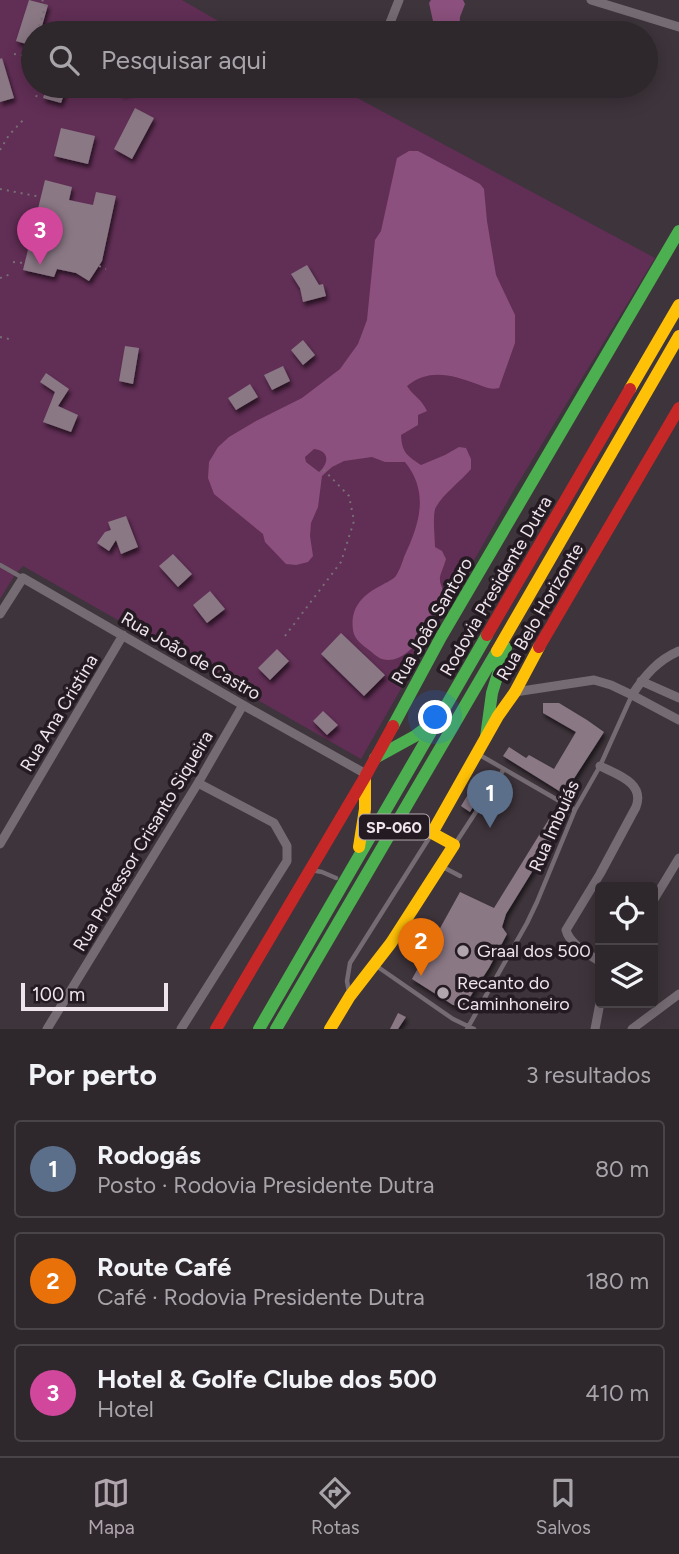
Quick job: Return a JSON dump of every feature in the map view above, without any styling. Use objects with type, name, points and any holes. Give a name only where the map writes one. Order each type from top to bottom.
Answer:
[{"type":"main road","name":"Rua João Santoro","points":[[216,1029],[366,775],[442,637],[679,231]]},
{"type":"main road","name":"Rodovia Presidente Dutra","points":[[259,1029],[679,305]]},
{"type":"main road","name":"Rodovia Presidente Dutra","points":[[276,1029],[679,336]]},
{"type":"main road","name":"Rua Belo Horizonte","points":[[432,833],[679,408]]},
{"type":"main road","points":[[486,737],[492,693],[512,625]]},
{"type":"main road","points":[[375,758],[415,736],[442,715]]},
{"type":"main road","points":[[354,865],[363,831],[366,775]]},
{"type":"main road","points":[[330,1029],[350,996],[391,943],[454,845],[432,833]]},
{"type":"street","points":[[391,21],[399,0]]},
{"type":"street","points":[[591,0],[679,27]]},
{"type":"street","points":[[0,614],[23,578]]},
{"type":"street","name":"Rua João de Castro","points":[[23,578],[366,775]]},
{"type":"street","name":"Rua Ana Cristina","points":[[0,844],[123,635]]},
{"type":"street","name":"Rua Imbuiás","points":[[632,695],[658,662],[679,651]]},
{"type":"street","points":[[515,692],[594,680],[611,685],[679,720]]},
{"type":"street","points":[[641,681],[679,698]]},
{"type":"street","name":"Rua Professor Crisanto Siqueira","points":[[47,1029],[243,705]]},
{"type":"street","points":[[595,958],[573,942],[566,930],[600,874],[636,807],[639,796],[631,783],[600,766]]},
{"type":"street","points":[[181,1029],[287,861],[287,846],[274,823],[198,783]]},
{"type":"street","points":[[658,893],[679,858]]},
{"type":"street","points":[[632,1029],[679,994]]},
{"type":"street","points":[[595,1029],[599,1008]]},
{"type":"street","points":[[646,1019],[653,1029]]},
{"type":"lane","name":"Rua João de Castro","points":[[1,565],[23,578]]},
{"type":"lane","name":"Rua Imbuiás","points":[[470,1028],[532,912],[575,810],[600,766],[632,695]]},
{"type":"lane","points":[[477,754],[575,810]]},
{"type":"lane","points":[[454,845],[504,769]]},
{"type":"lane","points":[[350,996],[347,981],[350,963],[381,909],[432,833]]},
{"type":"lane","points":[[440,866],[460,876]]},
{"type":"lane","points":[[310,870],[336,878]]},
{"type":"lane","points":[[375,964],[470,1028]]},
{"type":"path","points":[[41,0],[46,4],[41,21]]},
{"type":"path","points":[[13,54],[21,55]]},
{"type":"path","points":[[0,150],[9,135],[25,118]]},
{"type":"path","points":[[0,189],[41,197]]},
{"type":"path","points":[[21,223],[34,226]]},
{"type":"path","points":[[13,262],[24,263]]},
{"type":"path","points":[[99,267],[106,269]]},
{"type":"path","points":[[0,273],[1,278],[11,274]]},
{"type":"path","points":[[0,337],[9,339]]},
{"type":"path","points":[[285,636],[341,562],[354,521],[349,496],[321,467]]},
{"type":"shaded area","points":[[0,0],[182,0],[218,21],[21,21],[21,98],[357,98],[655,258],[514,490],[361,759],[23,566],[0,599]]},
{"type":"shaded area","points":[[431,0],[463,0],[465,4],[460,21],[433,21],[429,3]]},
{"type":"shaded area","points":[[409,151],[418,151],[480,184],[484,189],[496,275],[515,315],[515,343],[499,388],[488,388],[441,375],[424,377],[407,386],[427,411],[418,415],[418,425],[401,435],[406,453],[421,465],[459,447],[466,448],[471,459],[471,469],[443,497],[435,510],[435,547],[442,551],[446,559],[440,578],[446,596],[421,638],[402,656],[392,660],[380,658],[361,644],[354,633],[353,615],[363,598],[396,575],[414,533],[420,497],[418,485],[405,462],[385,462],[372,457],[344,461],[322,476],[318,507],[311,523],[313,556],[308,562],[296,565],[286,564],[265,542],[263,534],[214,494],[208,478],[209,462],[218,447],[229,437],[302,398],[340,369],[358,344],[367,320],[375,240],[381,231],[397,158]],"holes":[[[314,449],[319,450],[326,458],[325,465],[319,472],[306,462],[305,457]]]},
{"type":"building","points":[[29,0],[48,5],[43,21],[22,21]]},
{"type":"building","points":[[21,25],[21,42],[16,41]]},
{"type":"building","points":[[2,58],[14,98],[0,102],[0,59]]},
{"type":"building","points":[[43,98],[63,98],[61,103]]},
{"type":"building","points":[[135,108],[154,118],[132,159],[114,149]]},
{"type":"building","points":[[61,128],[95,136],[88,164],[54,156]]},
{"type":"building","points":[[45,180],[72,187],[69,200],[93,205],[96,192],[116,196],[102,261],[89,281],[76,273],[57,269],[54,277],[23,270]]},
{"type":"building","points":[[307,265],[319,285],[323,284],[326,296],[303,302],[300,288],[291,274]]},
{"type":"building","points":[[303,340],[315,355],[303,365],[291,350]]},
{"type":"building","points":[[125,346],[139,348],[133,384],[119,381]]},
{"type":"building","points":[[283,366],[290,381],[272,390],[264,375]]},
{"type":"building","points":[[46,373],[69,389],[58,406],[78,415],[71,432],[43,422],[55,392],[40,382]]},
{"type":"building","points":[[250,384],[258,397],[236,410],[228,398]]},
{"type":"building","points":[[126,516],[138,547],[121,554],[116,540],[109,551],[97,543],[105,532],[111,530],[108,522]]},
{"type":"building","points":[[173,554],[192,574],[178,587],[159,566]]},
{"type":"building","points":[[210,591],[225,609],[207,623],[193,605]]},
{"type":"building","points":[[341,633],[385,675],[364,696],[321,654]]},
{"type":"building","points":[[277,649],[289,661],[270,680],[258,668]]},
{"type":"building","points":[[543,703],[559,703],[604,732],[564,794],[503,756],[509,747],[526,758],[529,755],[554,769],[576,732],[543,713]]},
{"type":"building","points":[[323,711],[338,725],[327,735],[313,721]]},
{"type":"building","points":[[479,776],[489,780],[470,812],[461,806]]},
{"type":"building","name":"Graal dos 500","points":[[549,819],[561,825],[506,914],[502,927],[507,934],[466,1003],[463,1006],[453,1005],[412,979],[460,892],[494,908]]},
{"type":"building","points":[[398,1013],[406,1017],[398,1029],[390,1029]]},
{"type":"traffic: fast","points":[[393,726],[441,637],[679,231]]},
{"type":"traffic: fast","points":[[259,1029],[487,635]]},
{"type":"traffic: fast","points":[[486,737],[492,693],[506,648]]},
{"type":"traffic: fast","points":[[276,1029],[497,651]]},
{"type":"traffic: fast","points":[[375,758],[415,736],[432,723]]},
{"type":"traffic: slow","points":[[630,389],[679,305]]},
{"type":"traffic: slow","points":[[497,651],[679,336]]},
{"type":"traffic: slow","points":[[330,1029],[350,996],[391,943],[454,845],[432,833],[539,647]]},
{"type":"traffic: slow","points":[[359,847],[365,809],[365,777]]},
{"type":"traffic: jam","points":[[487,635],[630,389]]},
{"type":"traffic: jam","points":[[539,647],[679,408]]},
{"type":"traffic: jam","points":[[216,1029],[393,726]]},
{"type":"place","name":"Hotel & Golfe Clube dos 500","points":[[40,265]]},
{"type":"place","name":"Rodogás","points":[[490,828]]},
{"type":"place","name":"Graal dos 500","points":[[463,951]]},
{"type":"place","name":"Route Café","points":[[421,976]]},
{"type":"place","name":"Recanto do Caminhoneiro","points":[[443,993]]}]
